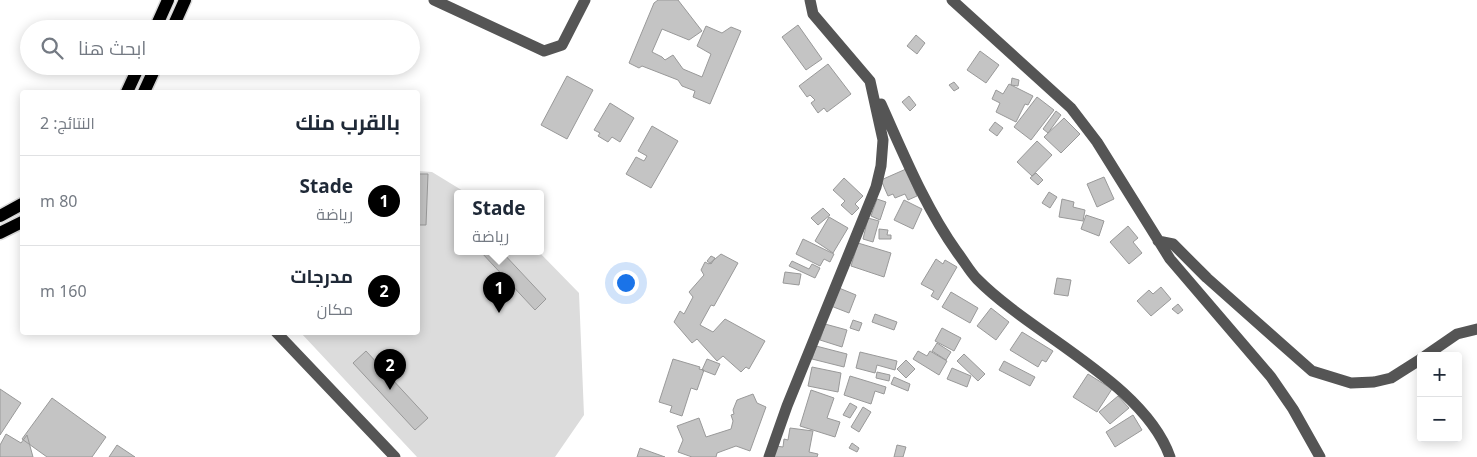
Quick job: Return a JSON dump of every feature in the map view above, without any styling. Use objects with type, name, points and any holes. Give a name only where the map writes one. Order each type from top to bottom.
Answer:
[{"type":"main road","points":[[160,20],[168,0]]},
{"type":"main road","points":[[176,20],[185,0]]},
{"type":"main road","points":[[127,90],[134,75]]},
{"type":"main road","points":[[145,90],[152,75]]},
{"type":"main road","points":[[0,216],[20,205]]},
{"type":"main road","points":[[0,233],[20,223]]},
{"type":"street","points":[[434,0],[544,51],[562,45],[585,0]]},
{"type":"street","points":[[810,0],[813,14],[818,21],[870,81],[939,227],[976,278],[1021,318],[1091,365],[1139,408],[1166,447],[1170,457]]},
{"type":"street","points":[[952,0],[1070,108],[1097,142],[1158,241],[1176,266],[1271,377],[1303,425],[1320,457]]},
{"type":"street","points":[[769,457],[797,381],[876,188],[881,166],[883,140],[870,81]]},
{"type":"street","points":[[1158,241],[1173,244],[1207,278],[1312,371],[1352,383],[1374,382],[1391,378],[1417,362]]},
{"type":"street","points":[[1431,352],[1457,334],[1477,329]]},
{"type":"street","points":[[279,335],[395,457]]},
{"type":"shaded area","points":[[420,171],[432,172],[461,190],[454,190],[454,255],[542,255],[579,293],[584,415],[555,457],[417,457],[303,335],[420,335]]},
{"type":"building","points":[[658,0],[678,0],[702,31],[689,40],[662,29],[652,52],[665,60],[673,55],[683,69],[702,77],[711,54],[697,46],[706,26],[722,33],[731,27],[741,31],[710,104],[693,97],[695,91],[682,86],[678,80],[629,63],[654,3]]},
{"type":"building","points":[[798,25],[822,59],[806,70],[782,37]]},
{"type":"building","points":[[916,35],[925,43],[917,54],[907,46]]},
{"type":"building","points":[[980,51],[999,65],[986,83],[967,70]]},
{"type":"building","points":[[828,64],[851,94],[827,112],[824,108],[818,113],[811,103],[815,100],[810,95],[807,97],[799,86]]},
{"type":"building","points":[[567,76],[593,90],[567,139],[541,125]]},
{"type":"building","points":[[1012,78],[1019,80],[1018,86],[1011,85]]},
{"type":"building","points":[[954,82],[959,88],[954,91],[949,85]]},
{"type":"building","points":[[1009,84],[1033,96],[1028,105],[1025,104],[1016,122],[996,112],[1000,103],[992,99],[996,90],[1003,94]]},
{"type":"building","points":[[909,96],[916,105],[910,111],[902,102]]},
{"type":"building","points":[[1037,97],[1054,110],[1031,140],[1014,127]]},
{"type":"building","points":[[610,103],[634,118],[620,142],[612,137],[608,142],[598,136],[600,133],[594,130]]},
{"type":"building","points":[[1056,111],[1061,115],[1048,133],[1043,129]]},
{"type":"building","points":[[1064,118],[1080,134],[1061,153],[1044,137]]},
{"type":"building","points":[[995,122],[1003,128],[997,136],[989,130]]},
{"type":"building","points":[[652,126],[678,141],[651,188],[626,174],[636,157],[644,161],[647,156],[638,151]]},
{"type":"building","points":[[1037,141],[1052,155],[1032,176],[1017,162]]},
{"type":"building","points":[[906,169],[917,196],[908,200],[905,194],[895,198],[893,194],[888,196],[881,180]]},
{"type":"building","points":[[1036,173],[1043,180],[1038,185],[1030,178]]},
{"type":"building","points":[[420,174],[428,174],[426,225],[420,225]]},
{"type":"building","points":[[1104,177],[1114,199],[1097,207],[1087,184]]},
{"type":"building","points":[[844,178],[863,196],[855,204],[859,208],[852,215],[841,205],[845,201],[833,190]]},
{"type":"building","points":[[1049,192],[1057,197],[1050,208],[1042,203]]},
{"type":"building","points":[[877,199],[886,202],[880,220],[871,216]]},
{"type":"building","points":[[1062,199],[1074,202],[1073,207],[1085,210],[1083,221],[1059,217]]},
{"type":"building","points":[[904,200],[922,209],[913,229],[894,220]]},
{"type":"building","points":[[823,208],[830,215],[818,225],[811,218]]},
{"type":"building","points":[[1086,215],[1104,221],[1099,236],[1081,229]]},
{"type":"building","points":[[829,217],[848,228],[833,253],[815,241]]},
{"type":"building","points":[[868,218],[879,221],[873,242],[863,239]]},
{"type":"building","points":[[1128,226],[1138,238],[1133,242],[1142,253],[1129,264],[1110,242]]},
{"type":"building","points":[[879,229],[888,230],[887,235],[891,235],[891,239],[879,239]]},
{"type":"building","points":[[803,239],[834,254],[830,262],[824,259],[820,266],[796,254]]},
{"type":"building","points":[[858,243],[891,253],[884,277],[851,266]]},
{"type":"building","points":[[721,254],[738,263],[714,306],[711,305],[700,325],[713,332],[725,319],[765,341],[749,369],[746,367],[741,372],[723,356],[717,361],[697,339],[692,343],[674,322],[680,311],[684,314],[693,297],[689,292],[704,275],[701,270],[705,262],[709,264]]},
{"type":"building","points":[[484,255],[505,255],[546,299],[535,310]]},
{"type":"building","points":[[711,256],[715,258],[711,264],[707,261]]},
{"type":"building","points":[[936,259],[943,264],[945,260],[957,267],[938,300],[931,296],[934,291],[921,284]]},
{"type":"building","points":[[792,261],[809,269],[812,264],[820,268],[815,278],[789,266]]},
{"type":"building","points":[[785,272],[801,274],[799,285],[783,283]]},
{"type":"building","points":[[1057,278],[1071,280],[1068,296],[1054,294]]},
{"type":"building","points":[[1161,287],[1171,299],[1151,316],[1137,301],[1149,290],[1153,294]]},
{"type":"building","points":[[839,288],[856,295],[849,313],[831,306]]},
{"type":"building","points":[[951,292],[978,308],[970,323],[942,307]]},
{"type":"building","points":[[1178,304],[1183,310],[1178,314],[1172,309]]},
{"type":"building","points":[[991,308],[1009,322],[996,340],[977,326]]},
{"type":"building","points":[[875,314],[897,322],[894,330],[872,322]]},
{"type":"building","points":[[853,320],[862,323],[859,331],[850,328]]},
{"type":"building","points":[[825,324],[847,330],[842,347],[820,340]]},
{"type":"building","points":[[942,328],[961,338],[954,351],[935,341]]},
{"type":"building","points":[[1022,332],[1053,351],[1046,362],[1042,360],[1038,367],[1010,350]]},
{"type":"building","points":[[937,343],[951,352],[946,360],[932,351]]},
{"type":"building","points":[[816,346],[847,354],[844,367],[812,359]]},
{"type":"building","points":[[366,351],[428,418],[415,430],[353,363]]},
{"type":"building","points":[[918,351],[927,356],[930,351],[947,361],[939,375],[913,359]]},
{"type":"building","points":[[860,352],[897,361],[895,370],[877,365],[875,373],[856,368]]},
{"type":"building","points":[[964,354],[985,374],[978,381],[957,361]]},
{"type":"building","points":[[673,359],[704,370],[697,390],[691,388],[682,416],[670,412],[672,406],[659,402]]},
{"type":"building","points":[[707,359],[720,364],[715,375],[702,370]]},
{"type":"building","points":[[906,360],[915,369],[906,378],[897,369]]},
{"type":"building","points":[[1004,361],[1035,377],[1030,386],[999,370]]},
{"type":"building","points":[[812,367],[841,373],[838,392],[808,386]]},
{"type":"building","points":[[952,368],[971,376],[967,387],[947,379]]},
{"type":"building","points":[[877,372],[890,375],[889,381],[876,378]]},
{"type":"building","points":[[1088,374],[1112,389],[1097,412],[1073,397]]},
{"type":"building","points":[[850,376],[886,387],[884,394],[875,391],[871,404],[844,395]]},
{"type":"building","points":[[894,377],[910,384],[908,391],[891,384]]},
{"type":"building","points":[[0,389],[21,403],[0,435]]},
{"type":"building","points":[[811,390],[834,398],[827,418],[840,422],[835,437],[800,426]]},
{"type":"building","points":[[753,394],[757,403],[766,407],[750,451],[736,446],[717,453],[716,457],[692,457],[678,452],[683,440],[677,426],[699,418],[706,437],[731,429],[733,421],[731,415],[734,414],[733,410],[737,400]]},
{"type":"building","points":[[1118,396],[1129,408],[1110,424],[1099,412]]},
{"type":"building","points":[[52,398],[106,437],[92,457],[47,457],[22,439]]},
{"type":"building","points":[[850,403],[857,407],[850,418],[843,415]]},
{"type":"building","points":[[863,407],[871,412],[859,432],[851,427]]},
{"type":"building","points":[[1133,415],[1142,430],[1115,447],[1106,432]]},
{"type":"building","points":[[790,428],[813,431],[809,452],[818,454],[817,457],[774,457],[776,446],[783,447],[784,439],[788,440]]},
{"type":"building","points":[[6,434],[21,443],[27,435],[33,457],[0,457],[0,445]]},
{"type":"building","points":[[852,443],[859,448],[857,452],[849,448]]},
{"type":"building","points":[[117,445],[135,457],[109,457]]},
{"type":"building","points":[[897,445],[906,447],[903,457],[894,457]]},
{"type":"building","points":[[640,448],[665,457],[637,457]]},
{"type":"place","name":"Stade","points":[[499,313]]},
{"type":"place","name":"مدرجات","points":[[390,390]]}]
